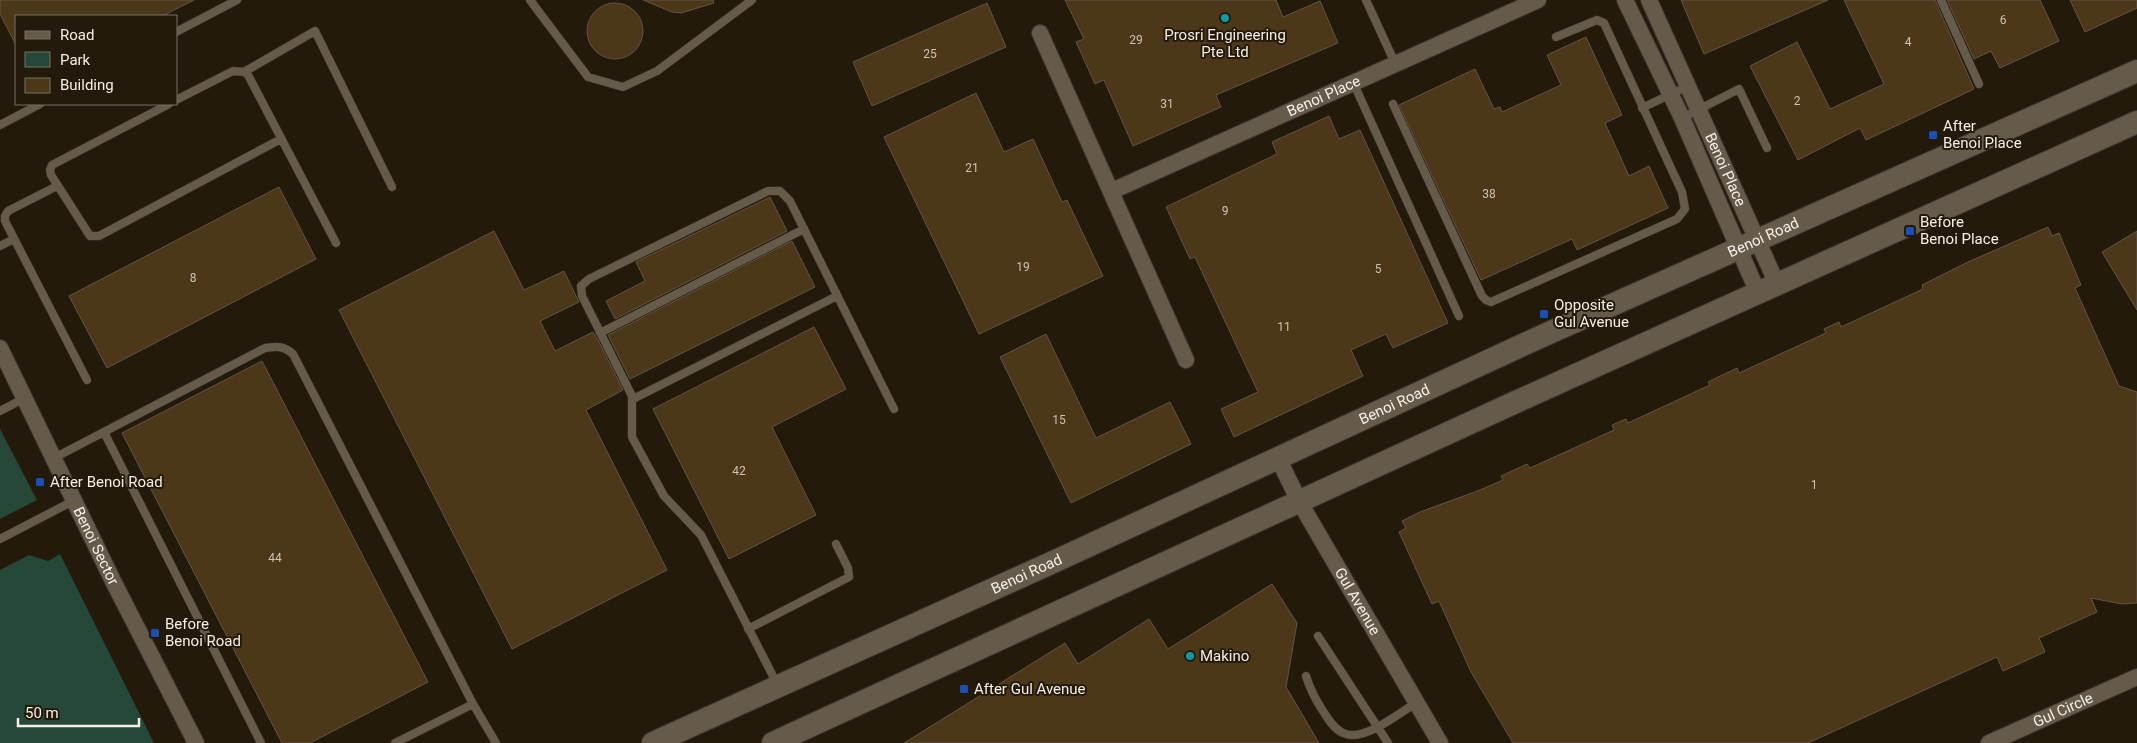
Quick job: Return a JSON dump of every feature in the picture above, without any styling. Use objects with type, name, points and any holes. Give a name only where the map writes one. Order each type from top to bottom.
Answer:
[{"type":"main road","name":"Benoi Road","points":[[653,743],[1531,342],[2137,71]]},
{"type":"main road","points":[[773,743],[1299,501],[2137,122]]},
{"type":"street","name":"Benoi Place","points":[[1112,192],[1538,0]]},
{"type":"street","name":"Benoi Place","points":[[1625,0],[1767,289]]},
{"type":"street","name":"Benoi Place","points":[[1649,0],[1698,110],[1747,245]]},
{"type":"street","points":[[1040,33],[1186,360]]},
{"type":"street","name":"Benoi Sector","points":[[2,357],[25,398],[113,581],[196,743]]},
{"type":"street","name":"Gul Avenue","points":[[1278,458],[1299,501],[1440,743]]},
{"type":"street","name":"Gul Circle","points":[[1990,743],[2137,677]]},
{"type":"lane","points":[[178,31],[237,0]]},
{"type":"lane","points":[[530,0],[588,77],[623,87],[657,71],[752,0]]},
{"type":"lane","points":[[1366,0],[1395,63]]},
{"type":"lane","points":[[1941,0],[1979,84]]},
{"type":"lane","points":[[1393,104],[1482,296],[1491,302],[1677,219],[1685,210],[1682,192],[1604,23],[1596,20],[1556,36]]},
{"type":"lane","points":[[178,99],[233,71],[244,72],[315,31],[392,187]]},
{"type":"lane","points":[[244,72],[248,75],[336,242]]},
{"type":"lane","points":[[1353,82],[1459,316]]},
{"type":"lane","points":[[1642,108],[1688,86]]},
{"type":"lane","points":[[1682,118],[1740,89],[1767,148]]},
{"type":"lane","points":[[0,125],[38,105]]},
{"type":"lane","points":[[167,105],[52,165],[51,175],[87,233],[94,237],[281,139]]},
{"type":"lane","points":[[57,186],[8,211],[4,216],[7,228],[87,380]]},
{"type":"lane","points":[[779,687],[700,535],[664,496],[632,437],[633,400],[580,292],[580,286],[588,279],[768,191],[780,191],[785,194],[804,229],[894,409]]},
{"type":"lane","points":[[600,333],[804,229]]},
{"type":"lane","points":[[0,246],[14,239]]},
{"type":"lane","points":[[633,400],[837,296]]},
{"type":"lane","points":[[54,458],[265,348],[276,346],[286,348],[293,354],[473,704],[496,743]]},
{"type":"lane","points":[[0,411],[25,398]]},
{"type":"lane","points":[[104,432],[261,743]]},
{"type":"lane","points":[[0,539],[75,500]]},
{"type":"lane","points":[[748,629],[849,577],[848,568],[836,544]]},
{"type":"lane","points":[[1318,636],[1388,743]]},
{"type":"lane","points":[[1306,676],[1310,691],[1325,714],[1343,733],[1348,735],[1363,733],[1377,727],[1416,703]]},
{"type":"lane","points":[[395,743],[473,704]]},
{"type":"green space","points":[[0,429],[37,500],[0,519]]},
{"type":"green space","points":[[60,554],[154,743],[0,743],[0,570],[29,555],[48,561]]},
{"type":"building","points":[[0,0],[194,0],[164,15],[15,15],[15,43],[0,14]]},
{"type":"building","points":[[643,0],[713,0],[714,3],[681,13],[672,12]]},
{"type":"building","points":[[1065,0],[1276,0],[1283,17],[1320,1],[1338,43],[1216,95],[1221,107],[1133,146],[1104,80],[1095,84],[1076,42],[1084,39]]},
{"type":"building","points":[[1681,0],[1828,0],[1704,54]]},
{"type":"building","points":[[1844,0],[1935,0],[1974,89],[1866,140],[1860,128],[1798,160],[1750,66],[1797,42],[1830,109],[1884,84]]},
{"type":"building","points":[[1947,0],[2040,0],[2059,41],[2000,68],[1991,51],[1974,59]]},
{"type":"building","points":[[2070,0],[2137,0],[2137,8],[2085,32]]},
{"type":"building","points":[[615,3],[626,5],[635,11],[641,20],[643,31],[641,42],[635,51],[626,57],[615,59],[604,57],[595,51],[589,42],[587,31],[589,20],[595,11],[604,5]]},
{"type":"building","points":[[987,3],[1006,47],[872,106],[853,62]]},
{"type":"building","points":[[1586,37],[1622,115],[1605,123],[1629,176],[1649,166],[1668,208],[1577,250],[1572,239],[1481,280],[1399,105],[1475,69],[1494,109],[1500,107],[1502,112],[1561,85],[1547,55]]},
{"type":"building","points":[[976,93],[1004,152],[1033,139],[1062,202],[1067,200],[1103,276],[979,334],[884,137]]},
{"type":"building","points":[[1329,116],[1339,139],[1360,130],[1448,323],[1393,348],[1386,334],[1351,350],[1363,376],[1234,437],[1221,409],[1258,392],[1195,257],[1190,259],[1166,207],[1277,154],[1272,142]]},
{"type":"building","points":[[279,187],[316,259],[107,368],[69,296]]},
{"type":"building","points":[[770,197],[787,231],[615,319],[606,301],[645,281],[636,262]]},
{"type":"building","points":[[2048,227],[2052,236],[2059,233],[2081,285],[2075,288],[2119,386],[2137,392],[2137,603],[2122,604],[2091,598],[2097,612],[2039,638],[2045,652],[2003,671],[1997,657],[1808,743],[1513,743],[1471,672],[1439,601],[1432,604],[1399,532],[1406,528],[1402,521],[1420,512],[1503,480],[1501,476],[1527,464],[1530,468],[1614,430],[1612,425],[1626,419],[1628,423],[1710,385],[1708,382],[1737,368],[1739,373],[1826,333],[1824,329],[1839,322],[1841,327],[1923,289],[1922,285],[1968,262]]},
{"type":"building","points":[[494,231],[524,290],[564,271],[579,302],[540,321],[555,351],[593,332],[598,340],[623,390],[586,410],[667,570],[512,649],[339,310]]},
{"type":"building","points":[[2137,231],[2137,310],[2102,252]]},
{"type":"building","points":[[792,241],[815,287],[630,379],[608,335]]},
{"type":"building","points":[[814,327],[846,389],[772,427],[816,515],[729,559],[653,409]]},
{"type":"building","points":[[1046,334],[1096,438],[1170,402],[1191,444],[1071,503],[1000,357]]},
{"type":"building","points":[[262,361],[428,682],[310,743],[282,743],[122,433]]},
{"type":"building","name":"Makino","points":[[1272,584],[1297,623],[1286,687],[1319,743],[904,743],[1065,643],[1078,664],[1149,619],[1168,649]]},
{"type":"place","name":"Prosri Engineering Pte Ltd","points":[[1225,18]]},
{"type":"place","name":"After Benoi Place","points":[[1933,135]]},
{"type":"place","name":"Before Benoi Place","points":[[1910,231]]},
{"type":"place","name":"Opposite Gul Avenue","points":[[1544,314]]},
{"type":"place","name":"After Benoi Road","points":[[40,482]]},
{"type":"place","name":"Before Benoi Road","points":[[155,633]]},
{"type":"place","name":"Makino","points":[[1190,656]]},
{"type":"place","name":"After Gul Avenue","points":[[964,689]]}]
